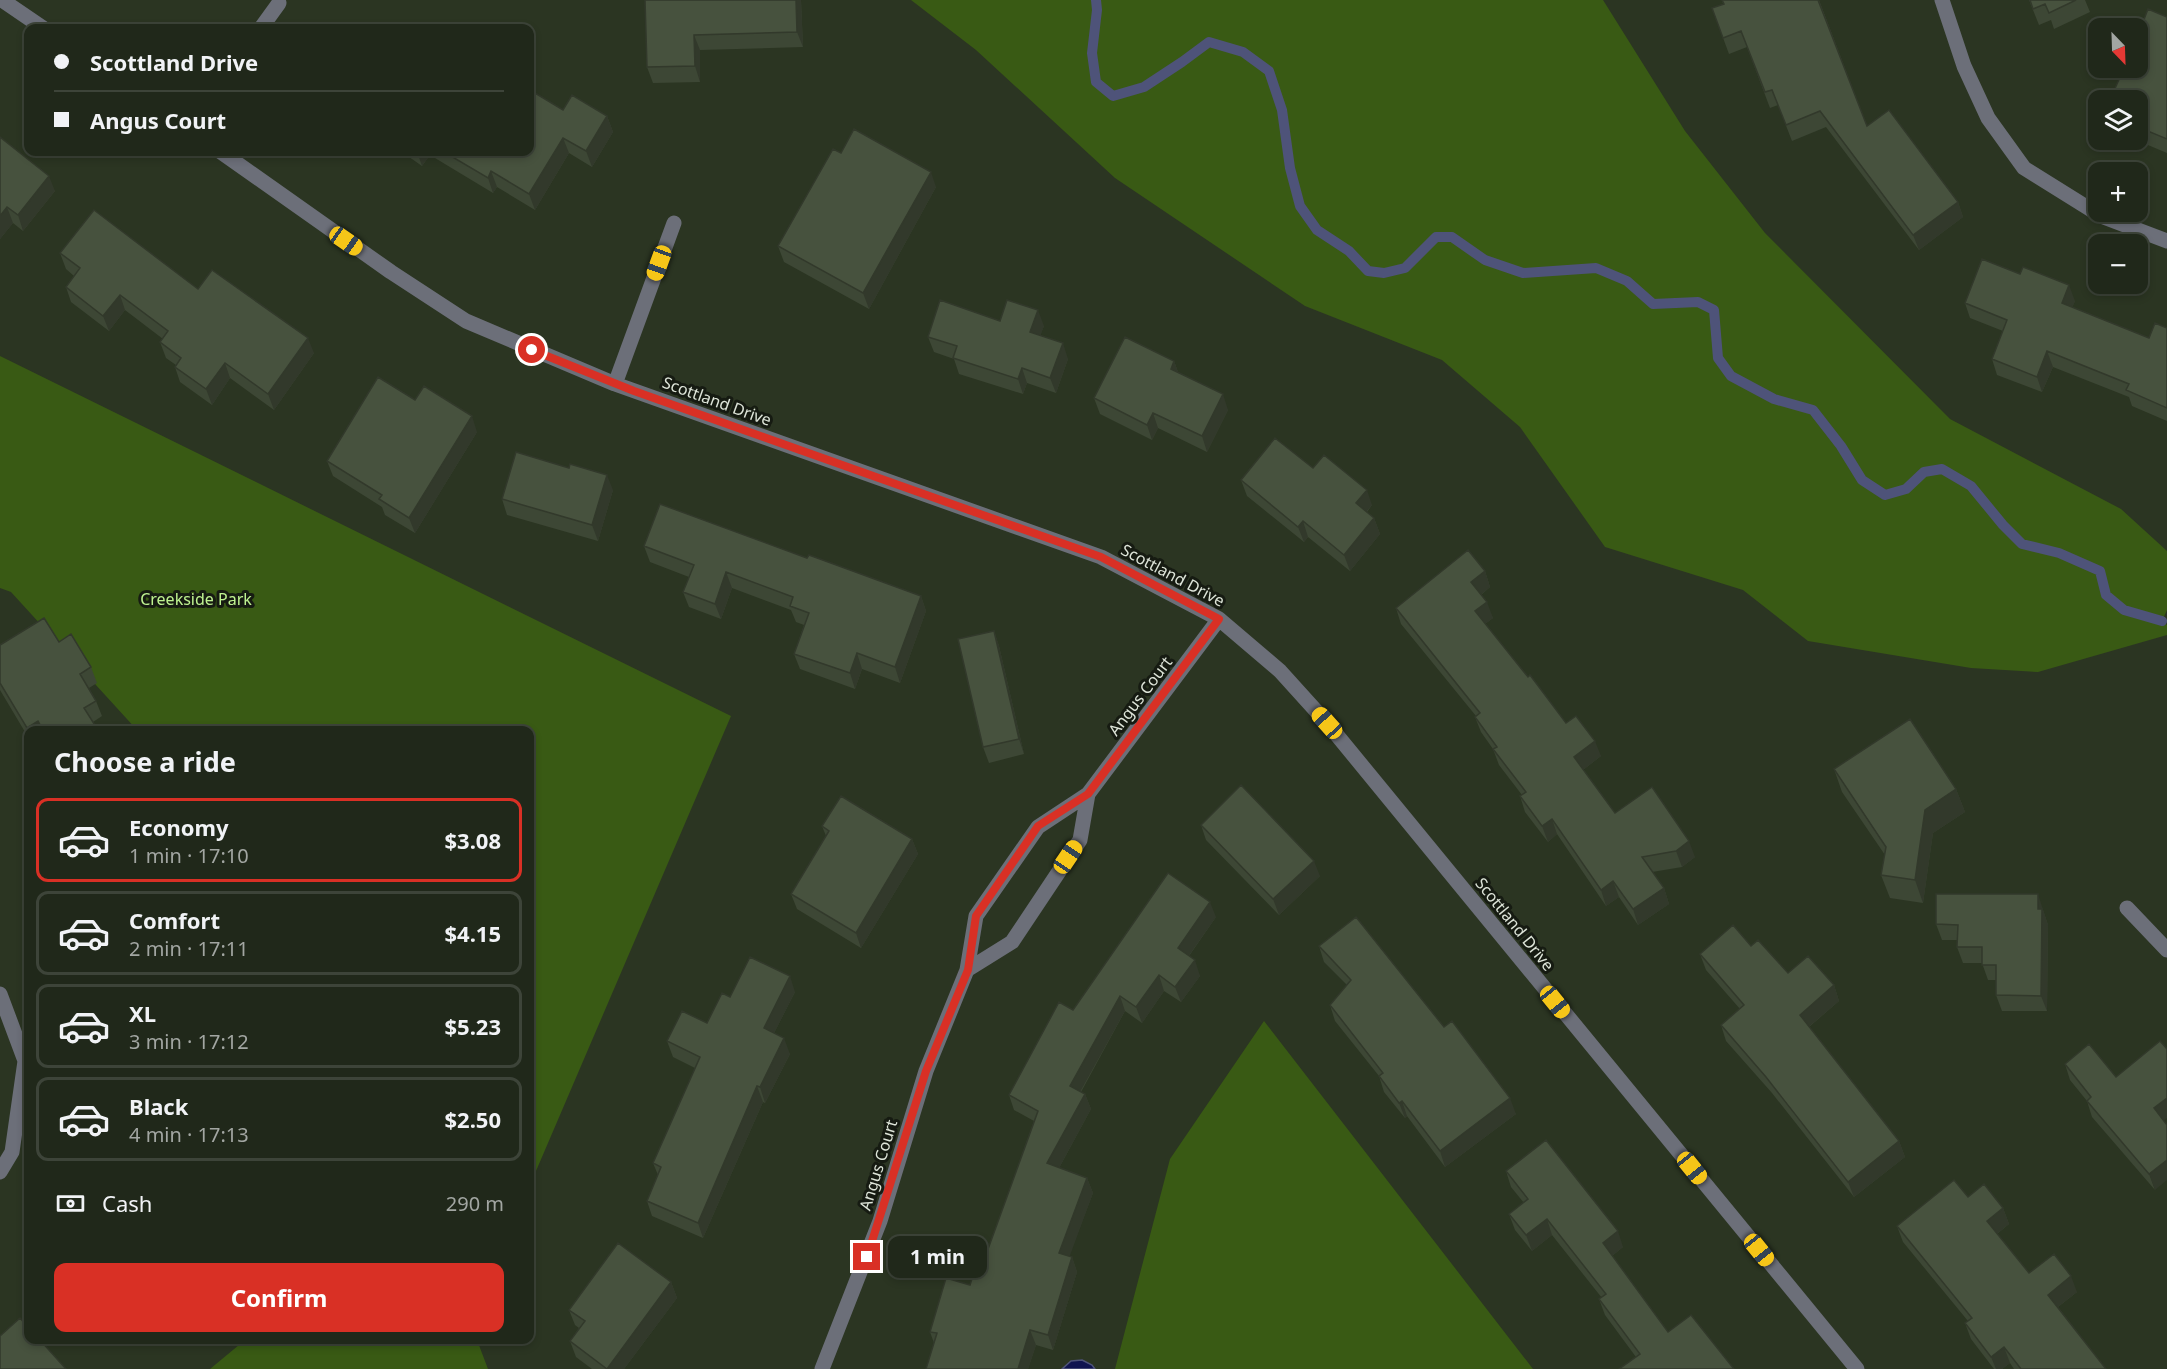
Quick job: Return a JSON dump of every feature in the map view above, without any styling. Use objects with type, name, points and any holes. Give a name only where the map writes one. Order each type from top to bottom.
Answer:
[{"type":"street","points":[[2,0],[37,24]]},
{"type":"street","points":[[1942,0],[1964,66],[1988,118],[2024,168],[2101,216],[2167,241]]},
{"type":"street","points":[[264,24],[279,3]]},
{"type":"street","name":"Scottland Drive","points":[[227,156],[391,272],[466,321],[615,384],[1101,557],[1219,619],[1280,670],[1327,723],[1857,1369]]},
{"type":"street","points":[[615,384],[674,223]]},
{"type":"street","name":"Angus Court","points":[[822,1369],[877,1230],[926,1071],[968,970],[976,916],[1038,826],[1088,794],[1219,619]]},
{"type":"street","name":"Angus Court","points":[[968,970],[1012,942],[1080,840],[1088,794]]},
{"type":"street","points":[[2127,908],[2167,950]]},
{"type":"street","points":[[0,994],[24,1058]]},
{"type":"street","points":[[0,1172],[12,1152],[24,1068]]},
{"type":"green space","points":[[911,0],[1603,0],[1685,131],[1765,233],[1950,419],[2121,509],[2167,551],[2167,610],[2162,621],[2167,625],[2167,635],[2038,672],[1971,668],[1808,641],[1743,590],[1605,547],[1520,427],[1442,360],[1305,306],[1115,178],[976,50]]},
{"type":"green space","name":"Creekside Park","points":[[0,356],[731,716],[534,1176],[534,726],[133,726],[11,592],[0,588]]},
{"type":"green space","points":[[1264,1021],[1533,1369],[1115,1369],[1170,1159]]},
{"type":"green space","points":[[240,1344],[479,1344],[488,1369],[210,1369]]},
{"type":"shaded area","points":[[1082,1360],[1095,1369],[1062,1369],[1071,1361]]},
{"type":"building","points":[[645,0],[796,0],[797,32],[694,35],[695,66],[647,67]]},
{"type":"building","points":[[1722,0],[1818,0],[1867,126],[1889,110],[1958,202],[1913,235],[1820,111],[1786,125],[1772,90],[1765,92],[1741,31],[1723,38],[1712,8],[1724,4]]},
{"type":"building","points":[[2030,0],[2076,0],[2049,13],[2045,4],[2033,9]]},
{"type":"building","points":[[2148,9],[2167,17],[2167,139],[2148,131],[2148,90],[2114,90],[2120,78],[2148,78],[2148,18],[2145,18]]},
{"type":"building","points":[[534,92],[563,110],[572,95],[607,116],[586,151],[563,138],[529,194],[491,171],[488,178],[451,156],[534,156]]},
{"type":"building","points":[[854,129],[931,172],[863,293],[778,246],[833,149],[841,153]]},
{"type":"building","points":[[0,137],[49,176],[18,215],[7,207],[0,216]]},
{"type":"building","points":[[94,210],[198,289],[212,270],[308,338],[268,394],[225,363],[206,389],[175,367],[181,358],[160,342],[168,331],[120,295],[103,316],[66,287],[80,268],[60,253]]},
{"type":"building","points":[[1982,259],[2020,274],[2023,267],[2069,285],[2062,303],[2149,338],[2155,323],[2167,328],[2167,408],[2126,390],[2129,384],[2047,351],[2037,377],[1992,359],[2007,320],[1965,303]]},
{"type":"building","points":[[940,300],[1000,321],[1007,300],[1038,310],[1030,332],[1063,343],[1050,378],[1022,368],[1018,379],[953,358],[957,346],[928,337]]},
{"type":"building","points":[[1125,337],[1174,361],[1171,369],[1223,394],[1202,436],[1153,413],[1147,425],[1094,398]]},
{"type":"building","points":[[378,377],[415,400],[424,386],[472,416],[409,518],[379,499],[382,495],[327,461]]},
{"type":"building","points":[[1275,438],[1313,468],[1324,455],[1367,490],[1356,503],[1374,518],[1344,555],[1303,521],[1298,527],[1241,480]]},
{"type":"building","points":[[516,452],[569,468],[570,464],[607,475],[592,525],[502,499]]},
{"type":"building","points":[[660,504],[807,558],[809,555],[921,596],[895,667],[857,653],[850,673],[794,654],[809,613],[790,606],[793,597],[726,572],[715,604],[683,592],[694,565],[644,546]]},
{"type":"building","points":[[1468,550],[1485,571],[1471,582],[1487,602],[1475,611],[1528,677],[1530,675],[1566,723],[1576,716],[1595,741],[1574,757],[1615,813],[1652,787],[1689,841],[1676,851],[1642,857],[1664,888],[1633,909],[1613,881],[1601,890],[1552,819],[1542,826],[1520,796],[1526,792],[1493,749],[1497,747],[1475,717],[1480,713],[1396,608]]},
{"type":"building","points":[[44,618],[59,642],[71,634],[91,667],[80,674],[96,701],[84,708],[95,726],[41,726],[38,721],[26,726],[0,683],[0,645]]},
{"type":"building","points":[[994,631],[1019,739],[983,747],[958,639]]},
{"type":"building","points":[[1910,719],[1956,789],[1925,810],[1915,880],[1881,875],[1886,847],[1834,769]]},
{"type":"building","points":[[1241,785],[1314,861],[1273,899],[1201,825]]},
{"type":"building","points":[[841,796],[912,839],[856,933],[791,894],[829,831],[822,826]]},
{"type":"building","points":[[1168,873],[1210,902],[1178,948],[1195,960],[1175,987],[1159,975],[1136,1007],[1120,996],[1070,1086],[1085,1094],[1047,1163],[1087,1178],[1059,1253],[1072,1257],[1048,1335],[1030,1330],[1018,1369],[926,1369],[937,1333],[930,1332],[946,1278],[970,1285],[974,1272],[979,1274],[1038,1111],[1009,1095],[1059,1002],[1073,1010]]},
{"type":"building","points":[[1936,894],[2038,894],[2038,909],[2042,909],[2041,996],[1996,995],[1996,965],[1982,965],[1982,947],[1957,947],[1958,925],[1936,924]]},
{"type":"building","points":[[1356,917],[1444,1027],[1452,1021],[1510,1098],[1440,1151],[1402,1101],[1399,1103],[1379,1076],[1383,1073],[1330,1005],[1351,980],[1319,946]]},
{"type":"building","points":[[1733,925],[1751,946],[1758,940],[1788,973],[1808,956],[1834,985],[1800,1015],[1899,1141],[1848,1182],[1766,1077],[1721,1025],[1744,1005],[1700,954]]},
{"type":"building","points":[[750,957],[790,976],[764,1028],[784,1038],[760,1087],[757,1086],[698,1223],[647,1201],[661,1167],[653,1163],[700,1057],[667,1041],[682,1011],[707,1023],[722,993],[730,997]]},
{"type":"building","points":[[2160,1041],[2167,1049],[2167,1098],[2154,1108],[2167,1125],[2167,1160],[2149,1174],[2087,1101],[2091,1097],[2065,1064],[2089,1044],[2116,1077]]},
{"type":"building","points":[[1546,1140],[1618,1231],[1603,1243],[1668,1332],[1691,1315],[1734,1369],[1619,1369],[1640,1354],[1599,1299],[1606,1294],[1547,1219],[1526,1235],[1509,1214],[1528,1199],[1506,1171]]},
{"type":"building","points":[[1954,1180],[1968,1197],[1984,1184],[2003,1208],[1987,1221],[2029,1273],[2054,1254],[2071,1276],[2048,1295],[2106,1369],[2021,1369],[2004,1347],[1991,1357],[1965,1323],[1972,1318],[1897,1226]]},
{"type":"building","points":[[618,1243],[671,1282],[607,1369],[570,1341],[585,1321],[569,1310]]},
{"type":"building","points":[[20,1318],[24,1322],[24,1344],[44,1344],[66,1369],[0,1369],[0,1336]]},
{"type":"waterway","points":[[1096,0],[1092,53],[1096,82],[1113,96],[1144,87],[1209,42],[1243,52],[1269,71],[1282,110],[1290,168],[1300,206],[1317,230],[1349,251],[1368,271],[1384,273],[1405,268],[1436,237],[1452,237],[1485,260],[1523,273],[1596,268],[1627,281],[1653,304],[1698,302],[1714,310],[1718,358],[1731,376],[1774,399],[1813,410],[1841,446],[1862,480],[1885,495],[1906,489],[1924,472],[1942,469],[1971,486],[2022,544],[2059,553],[2100,571],[2106,595],[2124,610],[2162,621]]},
{"type":"route","points":[[532,350],[634,391],[1101,557],[1219,619],[1088,794],[1038,826],[976,916],[968,970],[926,1071],[867,1257]]}]
